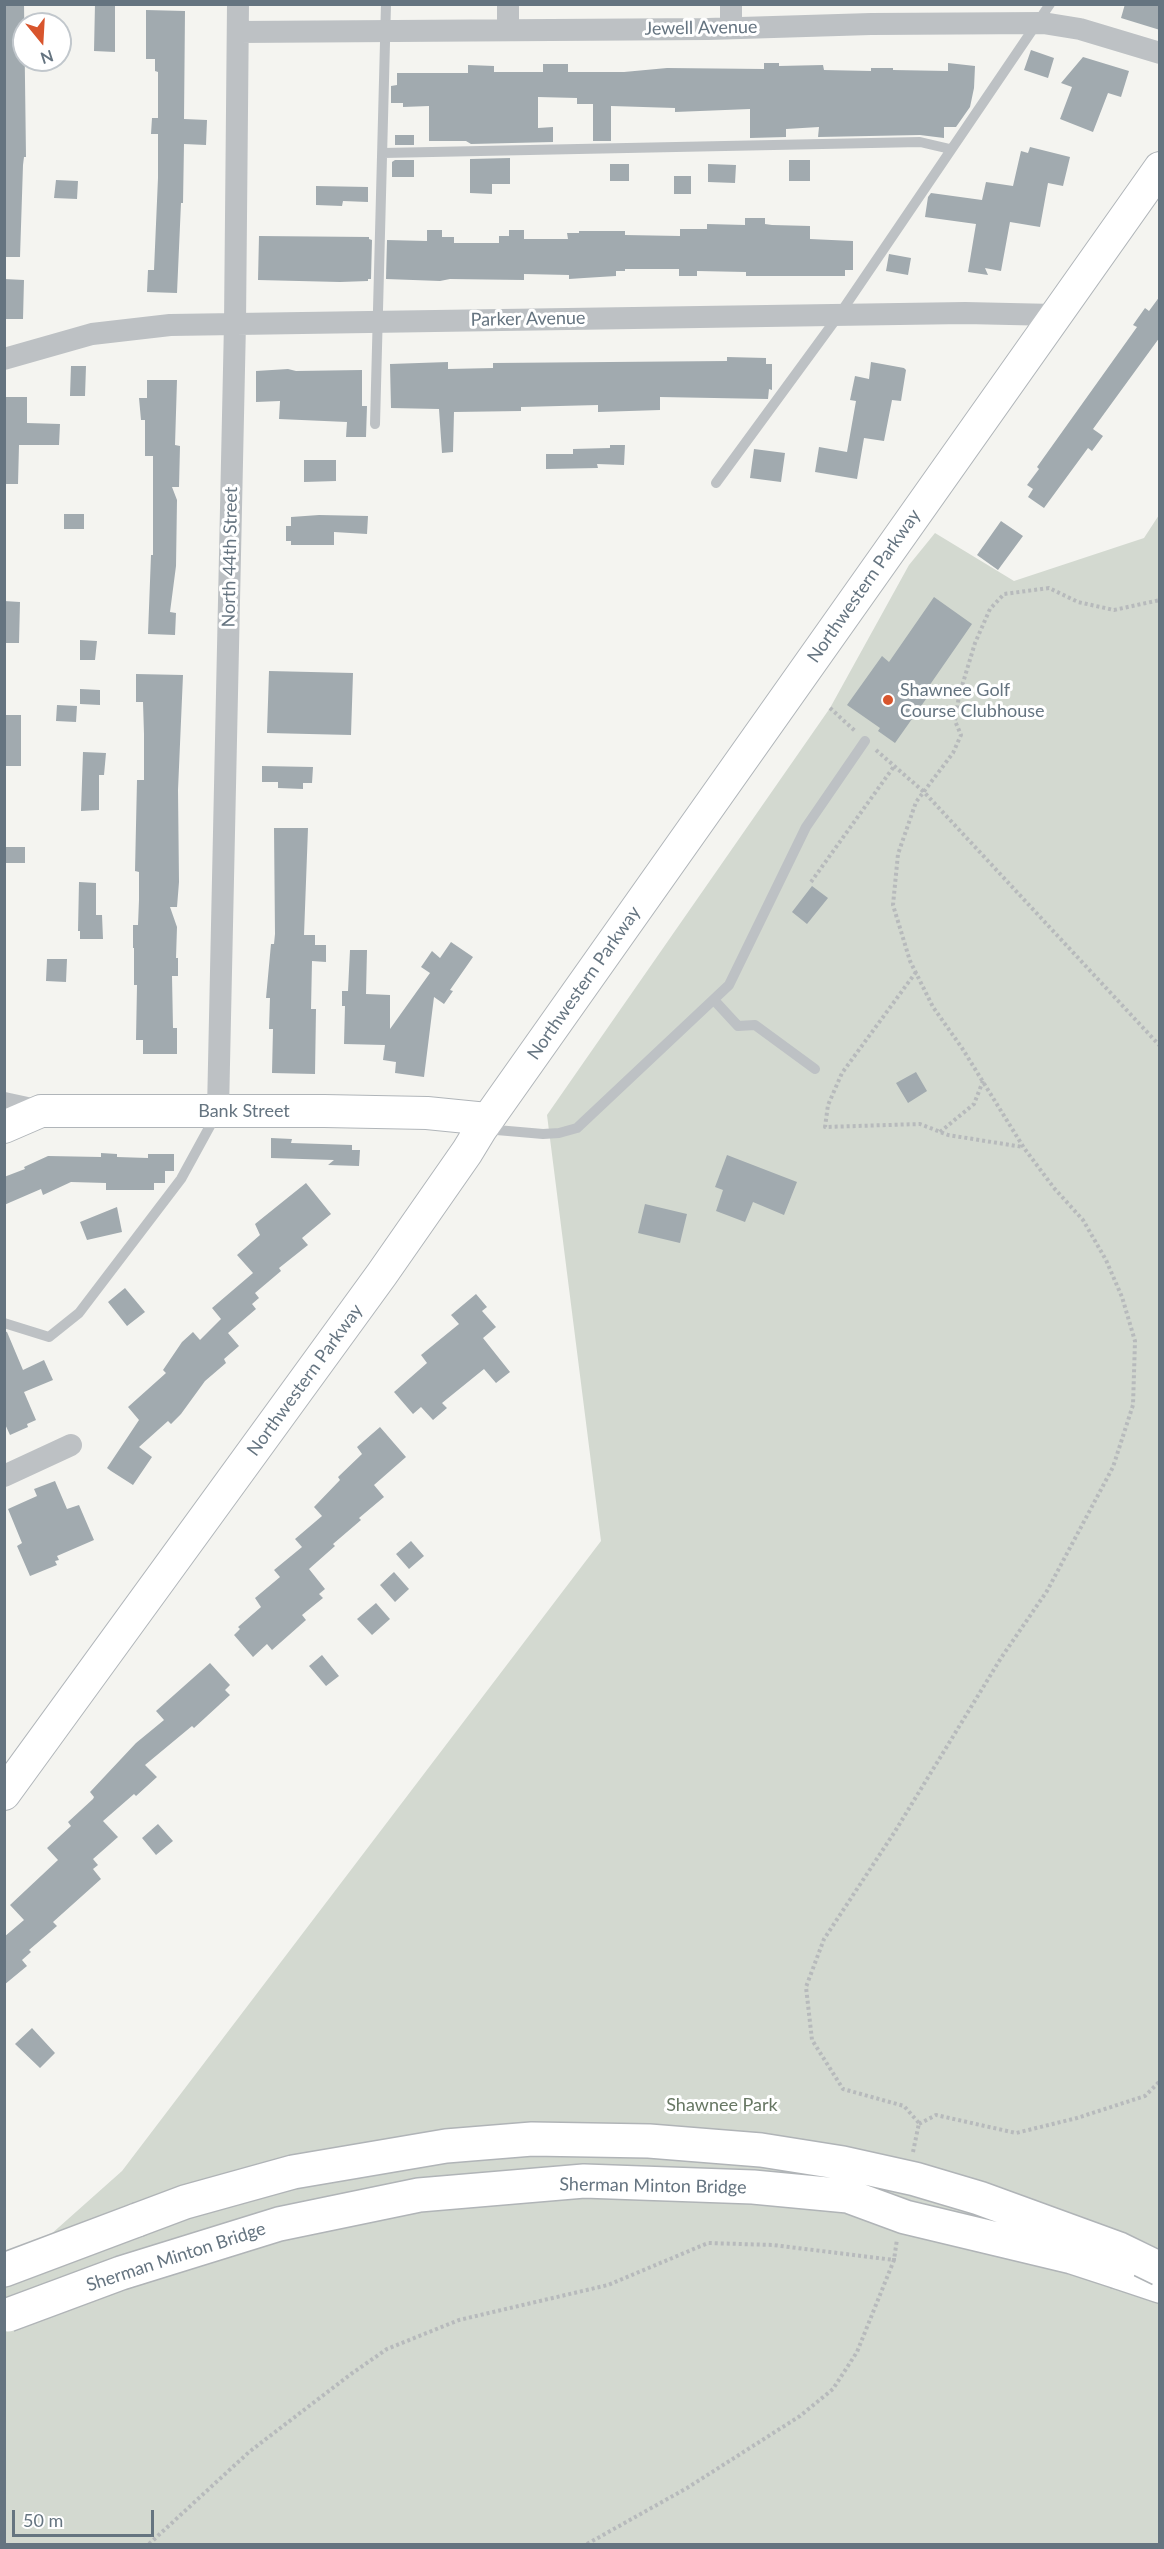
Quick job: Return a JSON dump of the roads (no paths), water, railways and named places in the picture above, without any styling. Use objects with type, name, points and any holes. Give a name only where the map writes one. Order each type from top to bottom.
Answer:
[{"type":"highway","points":[[4,2270],[135,2213],[187,2187],[288,2161],[403,2140],[512,2130],[584,2128],[656,2131],[804,2145],[939,2175],[1076,2220],[1160,2257]]},
{"type":"highway","points":[[4,2256],[135,2213],[185,2202],[293,2172],[434,2148],[532,2139],[649,2141],[761,2150],[843,2163],[915,2179],[979,2198],[1119,2249],[1160,2269]]},
{"type":"highway","name":"Sherman Minton Bridge","points":[[6,2316],[121,2273],[279,2224],[419,2195],[584,2181],[753,2187],[848,2196],[905,2217],[1072,2257],[1160,2286]]},
{"type":"street","name":"North 44th Street","points":[[218,1110],[235,323],[238,4]]},
{"type":"street","points":[[508,4],[508,29]]},
{"type":"street","points":[[731,4],[731,28]]},
{"type":"street","name":"Jewell Avenue","points":[[238,32],[731,28],[933,14],[1080,29],[1160,53]]},
{"type":"street","name":"Northwestern Parkway","points":[[4,1794],[382,1274],[468,1152],[484,1124],[1160,168]]},
{"type":"street","name":"Parker Avenue","points":[[4,359],[92,334],[170,325],[839,315],[1055,315]]},
{"type":"street","points":[[4,1103],[41,1111]]},
{"type":"street","name":"Bank Street","points":[[4,1127],[41,1111],[218,1110],[428,1113],[484,1124]]},
{"type":"street","points":[[4,1476],[71,1445]]},
{"type":"lane","points":[[375,424],[386,4]]},
{"type":"lane","points":[[716,483],[839,315],[1050,4]]},
{"type":"lane","points":[[383,153],[920,142],[950,149]]},
{"type":"lane","points":[[484,1124],[543,1134],[577,1128],[729,985],[806,827],[865,741]]},
{"type":"lane","points":[[714,1000],[738,1026],[755,1025],[815,1069]]},
{"type":"lane","points":[[4,1323],[49,1337],[79,1313],[181,1179],[218,1110]]},
{"type":"place","name":"Shawnee Golf Course Clubhouse","points":[[888,700]]},
{"type":"park label","name":"Shawnee Park","points":[[722,2105]]}]
